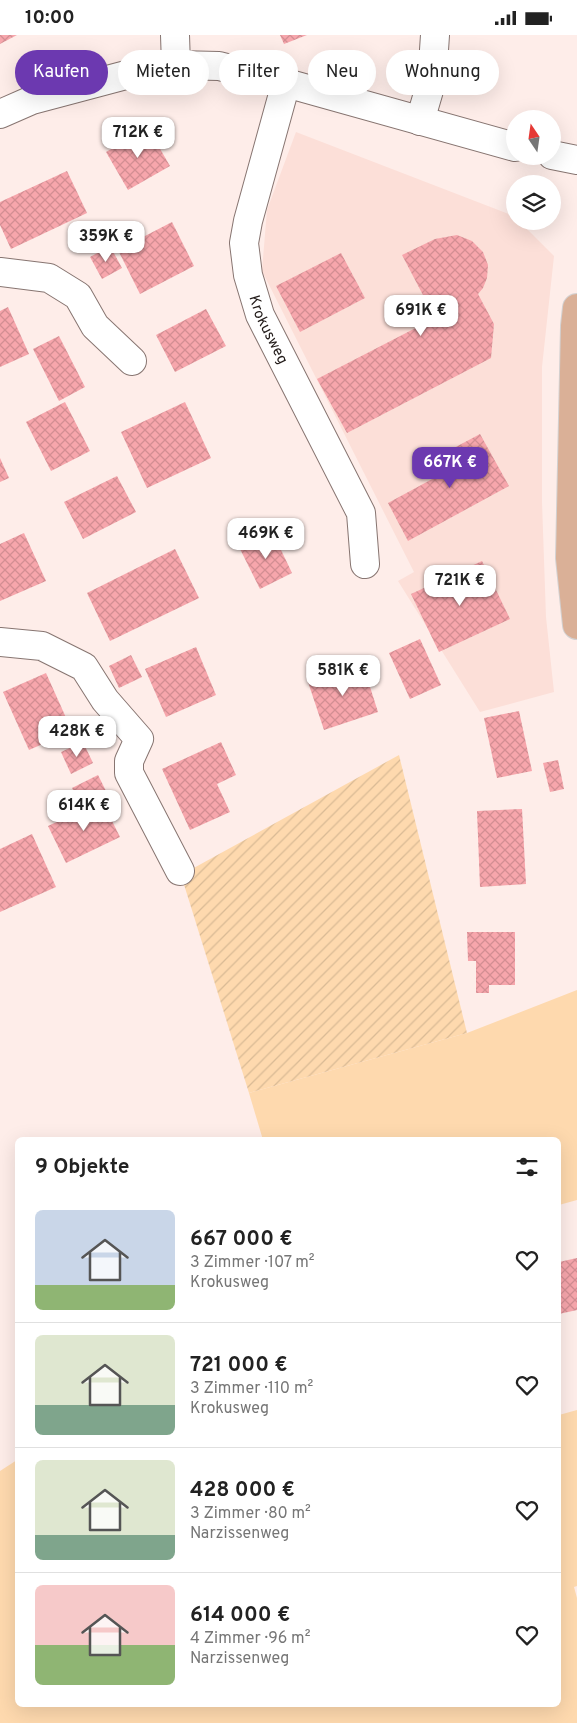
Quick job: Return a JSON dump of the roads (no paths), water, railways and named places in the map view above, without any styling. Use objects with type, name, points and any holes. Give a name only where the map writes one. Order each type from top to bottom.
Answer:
[{"type":"main road","points":[[577,308],[575,326],[574,487],[570,558],[577,625]]},
{"type":"street","points":[[175,35],[176,50]]},
{"type":"street","points":[[420,121],[432,80],[436,35]]},
{"type":"street","points":[[0,114],[32,99],[118,77]]},
{"type":"street","points":[[298,86],[506,145]]},
{"type":"street","name":"Krokusweg","points":[[283,95],[248,221],[244,243],[248,275],[260,315],[361,513],[365,564]]},
{"type":"street","points":[[561,157],[577,160]]},
{"type":"street","points":[[0,272],[49,279],[78,296],[95,326],[132,361]]},
{"type":"street","points":[[0,642],[42,646],[84,667],[104,700],[139,739],[130,761],[129,773],[180,871]]}]
